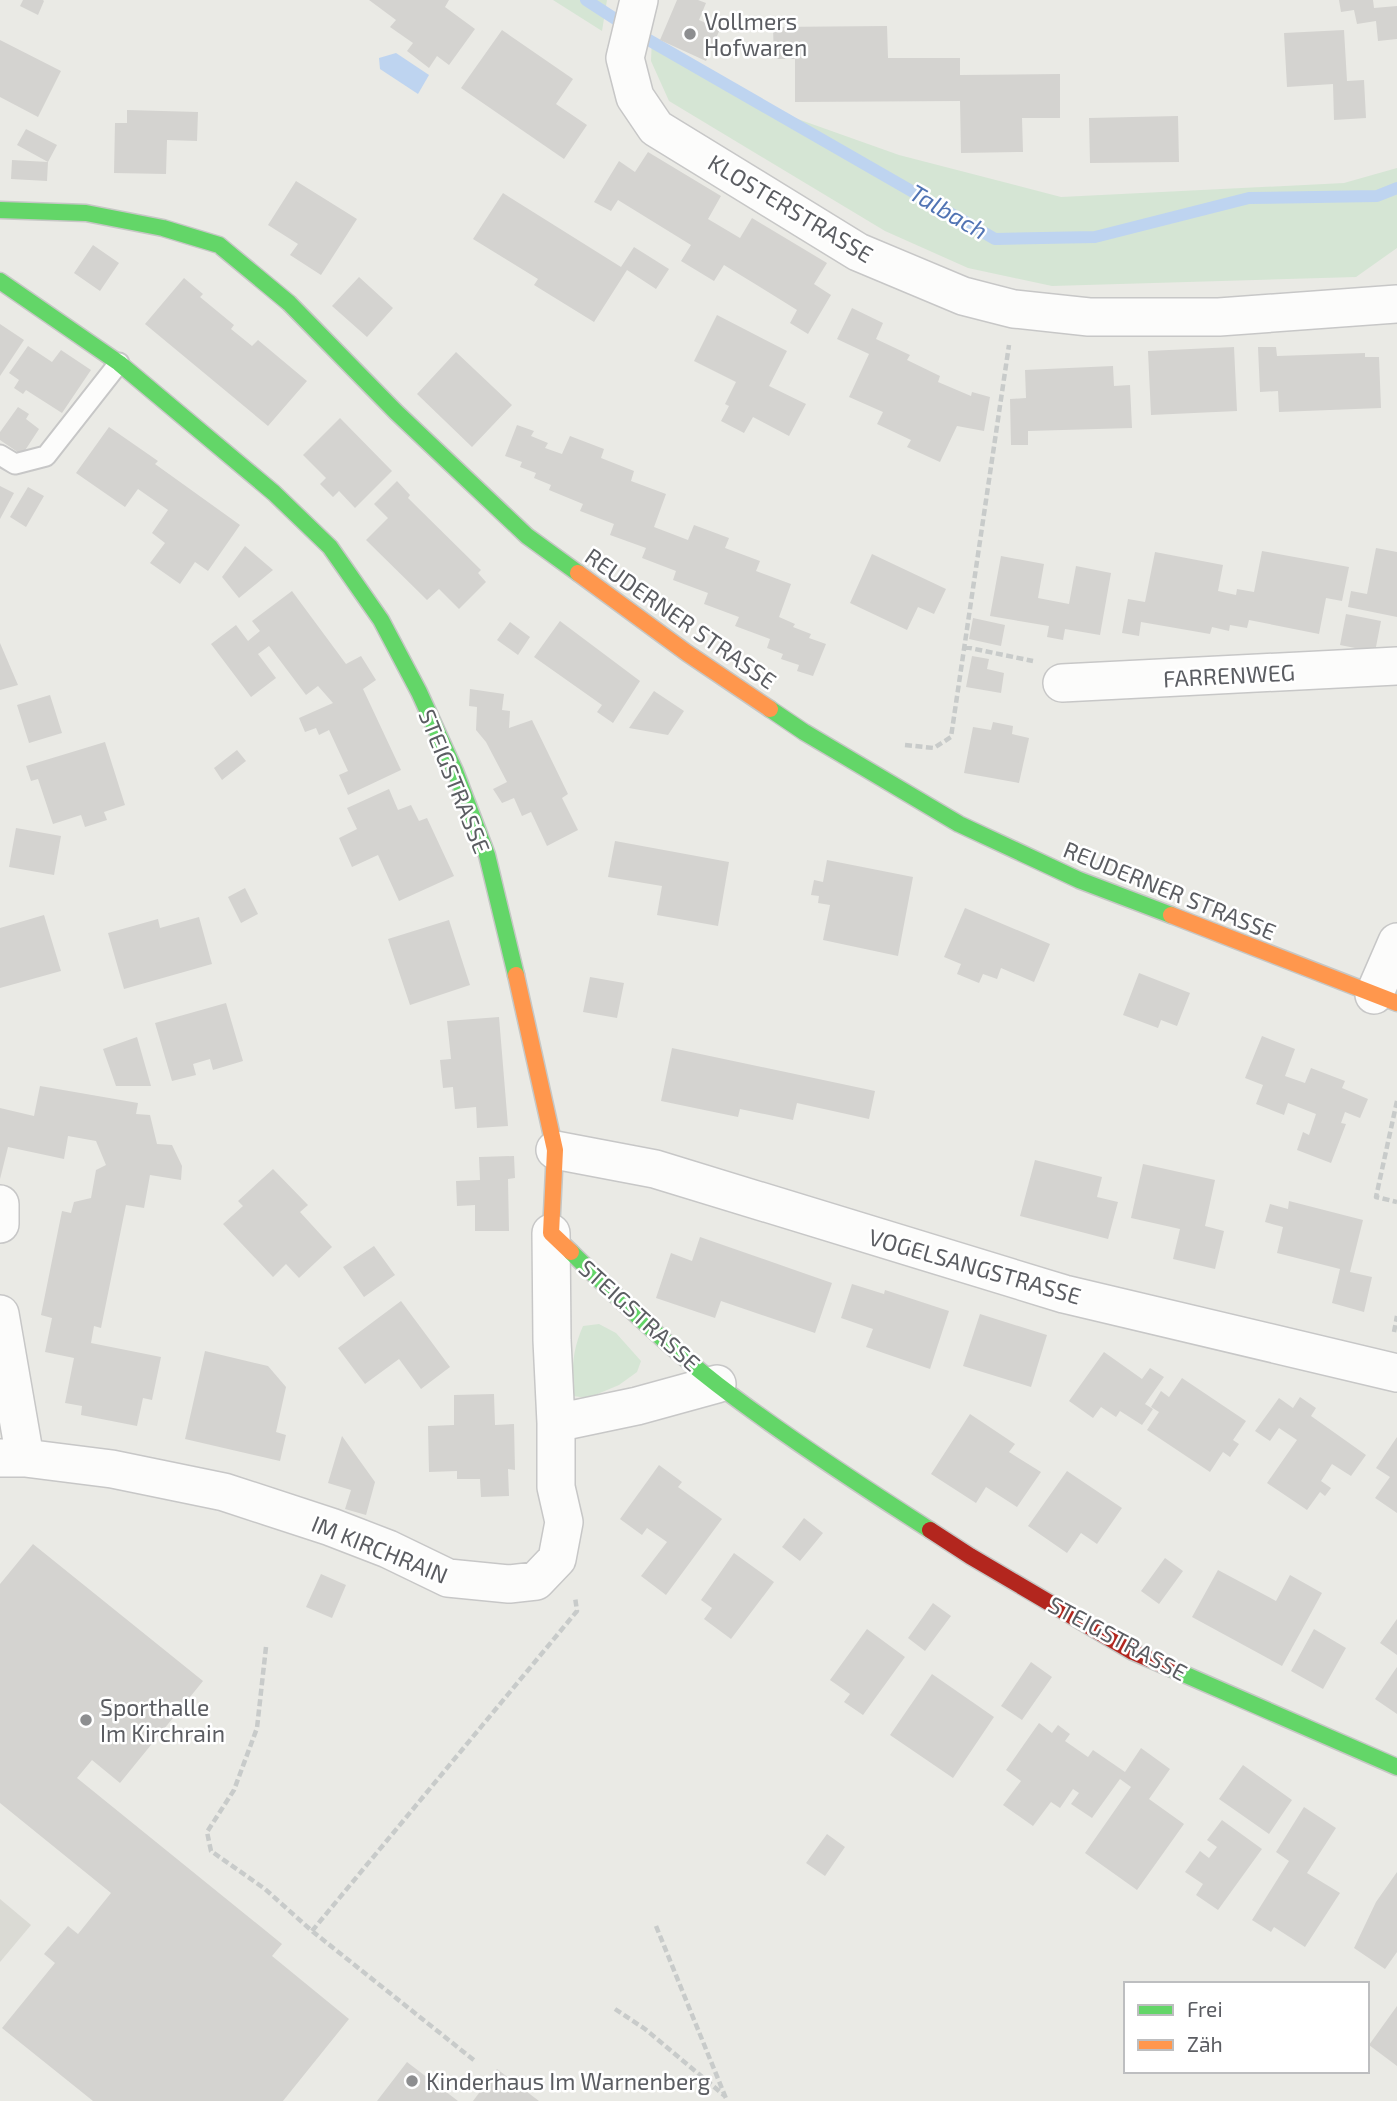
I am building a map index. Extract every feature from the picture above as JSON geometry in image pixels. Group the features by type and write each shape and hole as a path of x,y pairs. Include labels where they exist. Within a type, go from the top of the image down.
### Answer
{"street":[{"name":"KLOSTERSTRASSE","path":"639,0 625,58 635,97 656,128 858,252 963,296 1014,309 1089,317 1219,317 1397,304"},
{"name":"REUDERNER STRASSE","path":"0,210 86,213 163,228 219,245 289,303 396,412 527,536 687,653 804,733 959,824 1079,880 1386,999"},
{"name":"STEIGSTRASSE","path":"0,281 119,363 274,493 330,547 382,620 450,760 487,855 555,1150 551,1233 621,1301 717,1384 826,1463 947,1542 1133,1652 1397,1767"},
{"name":"FARRENWEG","path":"1062,683 1397,666"},
{"path":"1386,999 1397,942"},
{"name":"VOGELSANGSTRASSE","path":"555,1150 655,1169 1064,1294 1397,1373"},
{"path":"0,1204 0,1224"},
{"path":"551,1233 556,1487 564,1522 557,1559"},
{"path":"0,1314 13,1458"},
{"name":"STEIGSTRASSE","path":"556,1423 637,1406 717,1384"},
{"name":"IM KIRCHRAIN","path":"13,1458 112,1469 224,1492 331,1527 388,1549 448,1578 509,1584 536,1581 557,1559"}],"lane":[{"path":"0,455 15,464 46,456 119,363"}],"path":[{"path":"951,737 1014,309"},
{"path":"965,647 1052,664 1062,683"},
{"path":"1397,1101 1376,1197 1397,1202"},
{"path":"312,1931 577,1611 574,1589 557,1559"},
{"path":"266,1647 257,1728 234,1790 206,1832 211,1851 265,1889 312,1931 475,2061"},
{"path":"656,1926 727,2099"},
{"path":"615,2009 645,2029 727,2099"}],"shaded area":[{"path":"0,1899 31,1925 0,1962"}],"green space":[{"path":"553,0 607,0 602,31"},
{"path":"652,37 778,112 899,155 1061,197 1344,183 1397,168 1397,248 1356,277 1052,286 968,268 885,231 669,101 651,61"},
{"path":"599,1324 616,1333 641,1361 637,1372 619,1385 588,1398 573,1396 574,1360 579,1335 583,1326"}],"water":[{"path":"396,53 429,75 418,94 380,69 379,58"}],"building":[{"path":"23,0 44,1 38,15 20,6"},
{"path":"369,0 449,0 445,7 475,29 449,65 437,56 429,68 407,51 413,43 390,27 396,20"},
{"name":"Vollmers Hofwaren","path":"677,0 698,0 706,3 699,20 720,29 706,61 660,40"},
{"path":"1339,0 1373,0 1374,8 1397,6 1397,39 1378,41 1376,21 1357,24 1354,10 1341,12"},
{"path":"887,26 888,58 960,58 960,75 1060,74 1060,118 1022,118 1023,152 961,153 960,101 795,102 795,59 774,59 773,27"},
{"path":"502,30 573,79 556,104 587,125 564,159 461,88"},
{"path":"1344,30 1347,81 1364,80 1366,118 1334,120 1333,84 1287,87 1284,33"},
{"path":"0,40 61,71 38,117 0,97"},
{"path":"127,110 198,112 197,141 167,140 166,174 114,173 115,123 127,123"},
{"path":"1178,116 1179,162 1090,163 1089,118"},
{"path":"26,129 57,145 48,162 17,145"},
{"path":"648,152 721,196 708,219 740,238 752,218 827,263 814,284 831,295 808,334 790,323 797,310 760,287 724,265 714,281 681,261 691,245 618,200 611,211 594,202 619,161 635,172"},
{"path":"12,160 48,162 47,181 11,179"},
{"path":"296,181 357,219 321,275 290,255 298,244 268,225"},
{"path":"503,193 621,267 634,247 669,269 656,289 627,270 594,322 534,285 538,279 473,239"},
{"path":"93,245 119,263 100,291 74,273"},
{"path":"359,277 393,308 367,337 332,306"},
{"path":"184,278 203,294 200,297 234,325 231,329 252,346 258,340 307,381 268,426 145,324"},
{"path":"852,308 883,323 876,339 910,355 907,360 940,376 938,382 971,396 972,392 990,397 984,431 957,426 940,462 907,447 911,440 877,424 883,412 849,397 869,354 837,339"},
{"path":"717,315 787,351 769,386 806,404 789,436 753,417 744,433 721,421 729,406 725,404 736,382 694,361"},
{"path":"0,324 24,340 0,376"},
{"path":"28,346 52,362 61,350 91,370 62,413 26,390 23,394 14,388 19,380 9,373"},
{"path":"1234,347 1237,411 1151,415 1148,351"},
{"path":"1258,347 1276,347 1277,356 1365,353 1365,357 1379,357 1381,408 1279,412 1278,391 1260,392"},
{"path":"456,352 512,405 472,447 417,394"},
{"path":"1113,366 1114,386 1130,385 1132,428 1028,431 1028,445 1011,445 1010,399 1026,398 1025,370"},
{"path":"18,407 29,414 26,419 39,429 22,455 0,440 0,432"},
{"path":"340,418 392,471 355,508 339,491 333,497 320,484 326,478 303,455"},
{"path":"517,425 534,431 531,436 548,443 545,448 562,454 570,436 604,449 601,458 634,471 631,481 666,494 654,527 688,540 694,525 729,538 725,548 760,561 756,571 791,584 779,617 795,624 793,627 811,634 809,638 826,644 813,676 797,671 799,665 781,659 783,654 767,648 770,639 735,626 739,617 704,604 708,593 673,580 676,571 642,558 646,548 610,535 614,524 580,511 583,504 549,490 551,485 534,478 536,473 520,467 522,462 505,456"},
{"path":"109,427 158,461 155,464 240,525 208,571 195,562 180,584 150,563 165,543 152,533 168,510 138,489 125,507 76,473"},
{"path":"397,481 410,495 408,498 481,570 478,573 486,582 459,609 439,589 427,600 366,540 388,518 374,504"},
{"path":"0,486 14,493 0,519"},
{"path":"28,487 44,496 26,527 10,517"},
{"path":"245,546 273,570 239,598 222,577"},
{"path":"1376,548 1397,552 1397,617 1348,607 1351,591 1367,594"},
{"path":"1262,551 1349,567 1342,601 1326,598 1319,634 1249,620 1247,628 1230,625 1229,631 1212,627 1210,634 1141,622 1139,636 1122,633 1128,599 1145,602 1155,552 1223,565 1218,591 1236,595 1237,589 1254,592"},
{"path":"872,554 946,589 934,614 918,607 907,630 850,603"},
{"path":"1001,556 1044,564 1038,598 1069,604 1076,566 1111,573 1100,635 1065,629 1063,640 1047,637 1049,626 990,616"},
{"path":"292,591 346,664 361,656 376,680 363,689 401,770 348,795 339,775 348,771 329,730 319,735 316,728 305,732 299,718 333,703 318,686 306,695 269,646 258,654 276,678 251,697 211,644 236,625 248,641 260,631 252,621"},
{"path":"1346,614 1381,621 1375,652 1340,645"},
{"path":"973,618 1005,625 1001,646 969,639"},
{"path":"560,621 640,681 613,723 597,712 602,705 534,657"},
{"path":"510,622 530,637 518,655 497,640"},
{"path":"0,643 18,685 0,690"},
{"path":"972,656 989,659 987,669 1004,673 1001,693 966,687"},
{"path":"470,689 504,694 502,710 510,711 509,728 532,720 568,794 562,798 578,830 547,846 531,812 522,816 514,798 502,803 493,789 507,782 486,742 476,730 477,707 469,706"},
{"path":"654,691 684,711 668,735 629,728"},
{"path":"50,695 62,733 29,743 17,705"},
{"path":"993,722 1013,726 1012,734 1029,738 1019,783 964,773 973,727 991,730"},
{"path":"105,742 125,805 104,812 107,820 85,827 81,815 53,824 38,779 31,781 26,766"},
{"path":"237,750 246,761 222,780 214,768"},
{"path":"389,789 398,810 411,805 419,821 427,818 454,876 399,901 378,855 352,867 339,838 357,829 347,808"},
{"path":"16,828 61,836 54,875 9,867"},
{"path":"615,841 729,862 718,926 657,915 662,886 608,877"},
{"path":"827,860 913,877 898,956 823,940 830,905 818,903 819,896 811,895 814,880 823,882"},
{"path":"245,888 258,914 241,923 228,897"},
{"path":"965,908 1050,944 1034,982 1001,968 997,979 983,974 979,983 957,974 961,964 944,957"},
{"path":"44,915 61,971 0,988 0,928"},
{"path":"199,917 212,964 124,989 108,933 158,919 160,928"},
{"path":"449,920 470,985 410,1005 388,939"},
{"path":"1139,973 1190,993 1177,1026 1161,1020 1158,1028 1123,1015"},
{"path":"590,977 624,983 617,1018 583,1012"},
{"path":"226,1003 243,1061 213,1070 210,1059 193,1064 196,1075 172,1081 155,1023"},
{"path":"499,1017 508,1126 477,1128 476,1107 455,1109 453,1087 443,1088 440,1060 451,1059 447,1021"},
{"path":"1262,1036 1295,1049 1285,1076 1305,1083 1311,1068 1345,1081 1342,1088 1368,1099 1360,1118 1345,1112 1341,1123 1346,1124 1331,1163 1297,1150 1303,1132 1309,1135 1316,1114 1288,1103 1284,1115 1256,1104 1263,1085 1245,1078"},
{"path":"137,1037 151,1086 116,1086 103,1049"},
{"path":"672,1048 875,1091 869,1119 797,1103 793,1120 740,1109 738,1117 661,1101"},
{"path":"40,1086 138,1103 136,1114 150,1115 157,1144 172,1145 182,1166 181,1180 150,1175 144,1208 126,1205 101,1328 94,1326 91,1343 161,1357 152,1400 143,1398 137,1426 81,1415 82,1406 65,1403 74,1358 45,1352 52,1318 41,1315 62,1211 71,1213 74,1202 91,1198 96,1170 106,1165 96,1141 68,1136 64,1159 8,1147 0,1179 0,1108 34,1116"},
{"path":"514,1156 515,1178 508,1179 509,1231 475,1231 475,1205 457,1206 456,1181 480,1180 479,1157"},
{"path":"1035,1160 1102,1177 1097,1197 1118,1202 1108,1239 1020,1216"},
{"path":"1143,1164 1215,1180 1205,1226 1224,1231 1215,1269 1173,1259 1180,1229 1131,1218"},
{"path":"273,1169 308,1205 300,1212 332,1247 299,1278 286,1264 273,1277 223,1224 243,1206 238,1201"},
{"path":"1289,1201 1363,1220 1350,1272 1372,1277 1364,1312 1332,1303 1340,1269 1277,1253 1283,1227 1265,1222 1270,1204 1288,1209"},
{"path":"700,1237 832,1283 815,1333 721,1301 715,1318 656,1298 671,1253 692,1261"},
{"path":"374,1246 395,1275 364,1297 343,1267"},
{"path":"852,1284 884,1294 885,1290 949,1311 930,1369 866,1347 873,1329 841,1318"},
{"path":"401,1301 450,1367 421,1389 399,1359 365,1384 338,1348"},
{"path":"980,1314 1047,1335 1031,1387 963,1366"},
{"path":"205,1351 268,1366 286,1387 276,1432 286,1435 280,1461 185,1439"},
{"path":"1104,1352 1142,1379 1150,1368 1164,1377 1145,1404 1153,1409 1142,1425 1120,1411 1116,1417 1101,1407 1093,1418 1069,1401"},
{"path":"1182,1378 1246,1421 1233,1440 1239,1444 1230,1457 1223,1452 1210,1472 1147,1430 1159,1412 1151,1407 1161,1391 1169,1397"},
{"path":"494,1394 495,1425 514,1424 515,1470 508,1469 509,1496 481,1497 480,1479 457,1479 457,1471 429,1472 428,1426 454,1425 454,1395"},
{"path":"1300,1397 1316,1408 1311,1416 1366,1455 1351,1476 1332,1464 1321,1481 1331,1488 1325,1496 1320,1492 1307,1510 1267,1483 1297,1440 1279,1428 1270,1441 1255,1431 1279,1398 1293,1408"},
{"path":"970,1414 1015,1444 1009,1452 1041,1472 1017,1507 986,1487 976,1503 931,1474"},
{"path":"342,1436 375,1482 366,1515 345,1509 351,1490 328,1483"},
{"path":"1397,1437 1397,1513 1375,1498 1390,1477 1376,1468"},
{"path":"659,1465 682,1482 678,1487 722,1519 666,1595 641,1576 667,1542 647,1528 642,1535 620,1519"},
{"path":"1067,1471 1122,1508 1097,1544 1081,1533 1067,1553 1028,1526"},
{"path":"804,1518 823,1533 800,1561 782,1547"},
{"path":"33,1544 203,1681 120,1783 92,1760 77,1778 282,1944 272,1956 349,2019 283,2101 93,2101 2,2028 55,1963 44,1954 68,1926 78,1934 111,1893 0,1803 0,1584"},
{"path":"734,1553 774,1582 731,1639 704,1619 712,1608 701,1600"},
{"path":"1165,1558 1183,1571 1159,1604 1141,1591"},
{"path":"1218,1570 1276,1601 1290,1575 1322,1593 1282,1666 1192,1617"},
{"path":"321,1574 346,1585 332,1618 306,1607"},
{"path":"933,1603 951,1616 925,1651 908,1638"},
{"path":"1397,1619 1397,1655 1380,1643"},
{"path":"867,1629 905,1657 863,1715 844,1702 850,1694 830,1680"},
{"path":"1314,1629 1346,1648 1323,1689 1291,1671"},
{"path":"1031,1662 1052,1677 1022,1720 1001,1706"},
{"path":"1397,1667 1397,1714 1375,1699"},
{"path":"932,1674 994,1717 953,1778 890,1735"},
{"path":"1039,1723 1052,1733 1058,1725 1070,1734 1065,1741 1088,1757 1093,1750 1125,1772 1141,1748 1170,1769 1149,1799 1184,1824 1137,1890 1085,1853 1131,1787 1120,1779 1092,1818 1071,1804 1079,1793 1073,1789 1060,1808 1051,1802 1033,1826 1003,1805 1021,1781 1006,1770"},
{"path":"1243,1765 1292,1800 1269,1834 1219,1799"},
{"path":"1304,1807 1336,1828 1307,1873 1340,1893 1305,1947 1274,1927 1271,1932 1252,1920 1289,1861 1276,1852"},
{"path":"1222,1820 1262,1849 1218,1910 1196,1895 1203,1884 1185,1872 1200,1851 1209,1858 1217,1847 1207,1840"},
{"path":"827,1834 845,1847 825,1876 806,1863"},
{"path":"1397,1872 1397,1952 1385,1969 1354,1948 1376,1902"},
{"path":"1397,2006 1397,2066 1369,2045"},
{"name":"Kinderhaus Im Warnenberg","path":"407,2062 458,2101 377,2101"},
{"name":"Kinderhaus Im Warnenberg","path":"497,2069 539,2101 473,2101"}],"waterway":[{"name":"Talbach","path":"586,0 640,35 995,239 1095,237 1249,198 1377,196 1397,188"}],"traffic: fast":[{"path":"0,210 86,213 163,228 219,245 289,303 396,412 527,536 578,573"},
{"path":"0,281 119,363 274,493 330,547 381,620 419,692 455,771 487,855 516,975"},
{"path":"770,709 959,824 1079,880 1171,915"},
{"path":"571,1252 624,1304 718,1385 822,1460 930,1530"},
{"path":"1170,1668 1397,1767"}],"traffic: slow":[{"path":"578,573 687,653 770,709"},
{"path":"1171,915 1397,1003"},
{"path":"516,975 555,1150 551,1233 571,1252"}],"traffic: jam":[{"path":"930,1530 1133,1652 1170,1668"}],"place":[{"name":"Vollmers Hofwaren","path":"690,34"},
{"name":"Sporthalle Im Kirchrain","path":"86,1720"},
{"name":"Kinderhaus Im Warnenberg","path":"412,2081"}]}
